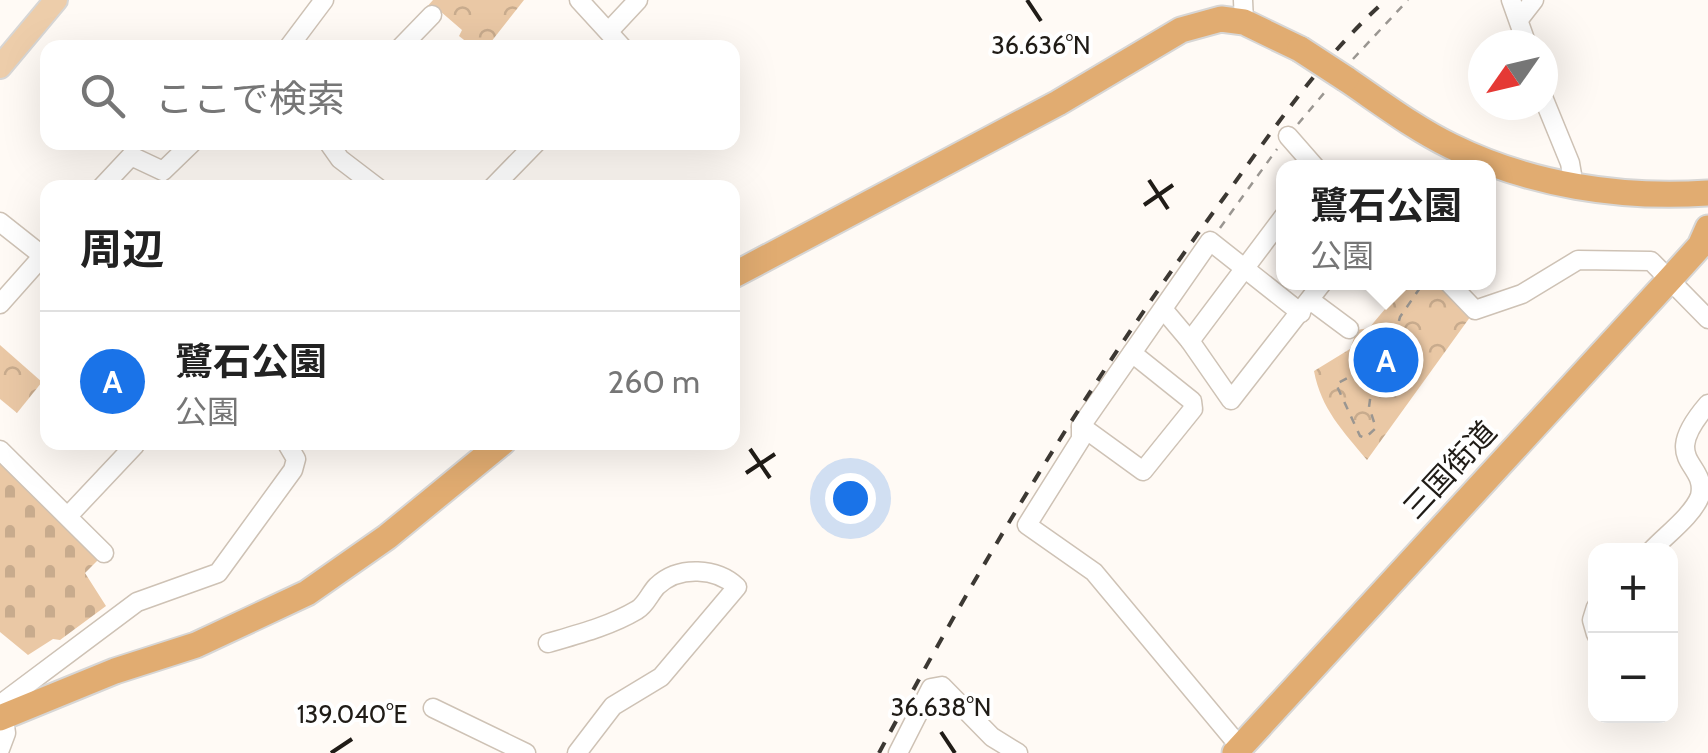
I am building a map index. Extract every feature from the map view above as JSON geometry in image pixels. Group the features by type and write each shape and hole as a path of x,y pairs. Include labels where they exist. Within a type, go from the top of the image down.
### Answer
{"highway":[{"path":"740,272 1058,102 1180,30 1244,11 1450,146 1493,160"},
{"path":"1496,161 1574,186 1665,196 1708,193 1708,206"},
{"name":"三国街道","path":"1238,750 1700,246 1708,228"},
{"path":"2,717 114,671 196,645 307,594 387,537 492,450"}],"main road":[{"path":"0,67 56,0"}],"street":[{"path":"294,40 324,0"},
{"path":"578,0 617,40"},
{"path":"610,30 638,0"},
{"path":"1510,0 1523,30"},
{"path":"1520,18 1534,0"},
{"path":"408,40 432,14"},
{"path":"1552,120 1570,163 1574,186"},
{"path":"1288,136 1309,160"},
{"path":"108,180 131,156 162,171 184,150"},
{"path":"334,150 368,180"},
{"path":"500,180 528,150"},
{"path":"0,222 40,251"},
{"path":"1190,340 1276,227"},
{"path":"1238,750 1094,572 1027,525 1081,438 1081,426 1210,241 1276,288"},
{"path":"1456,290 1475,310 1522,294 1578,260 1650,261 1671,278 1708,320"},
{"path":"0,304 40,261"},
{"path":"1279,290 1349,330"},
{"path":"1163,309 1232,400 1317,290"},
{"path":"1081,426 1143,471 1193,409 1192,401 1132,354"},
{"path":"1658,543 1700,498 1701,482 1685,453 1684,440 1708,404"},
{"path":"0,450 104,553"},
{"path":"69,515 130,450"},
{"path":"0,748 6,734 2,717 6,700 137,602 218,573 288,482 296,459 291,450"},
{"path":"548,643 611,625 640,610 660,583 700,570 725,575 737,587 661,677 613,706 577,753"},
{"path":"898,753 931,688 942,686 992,738 1018,753"},
{"path":"433,708 526,753"}],"path":[{"path":"1210,241 1288,136 1408,0"},
{"path":"1391,352 1400,317 1419,290"},
{"path":"1361,371 1336,384 1360,436 1365,438 1376,428 1368,406 1372,385"}],"green space":[{"path":"433,0 524,0 493,40 464,40 459,36 462,30 440,11 434,16 425,9"},
{"path":"1401,290 1452,290 1473,313 1367,460 1328,408 1314,371 1350,349 1357,330 1369,328"},
{"path":"0,345 40,380 40,384 17,413 0,399"},
{"path":"0,454 102,556 85,573 106,606 60,640 53,639 28,655 0,632"}],"railway":[{"path":"879,753 999,540 1129,333 1299,95 1386,0"}],"place":[{"name":"鷺石公園","path":"1386,360"}]}
